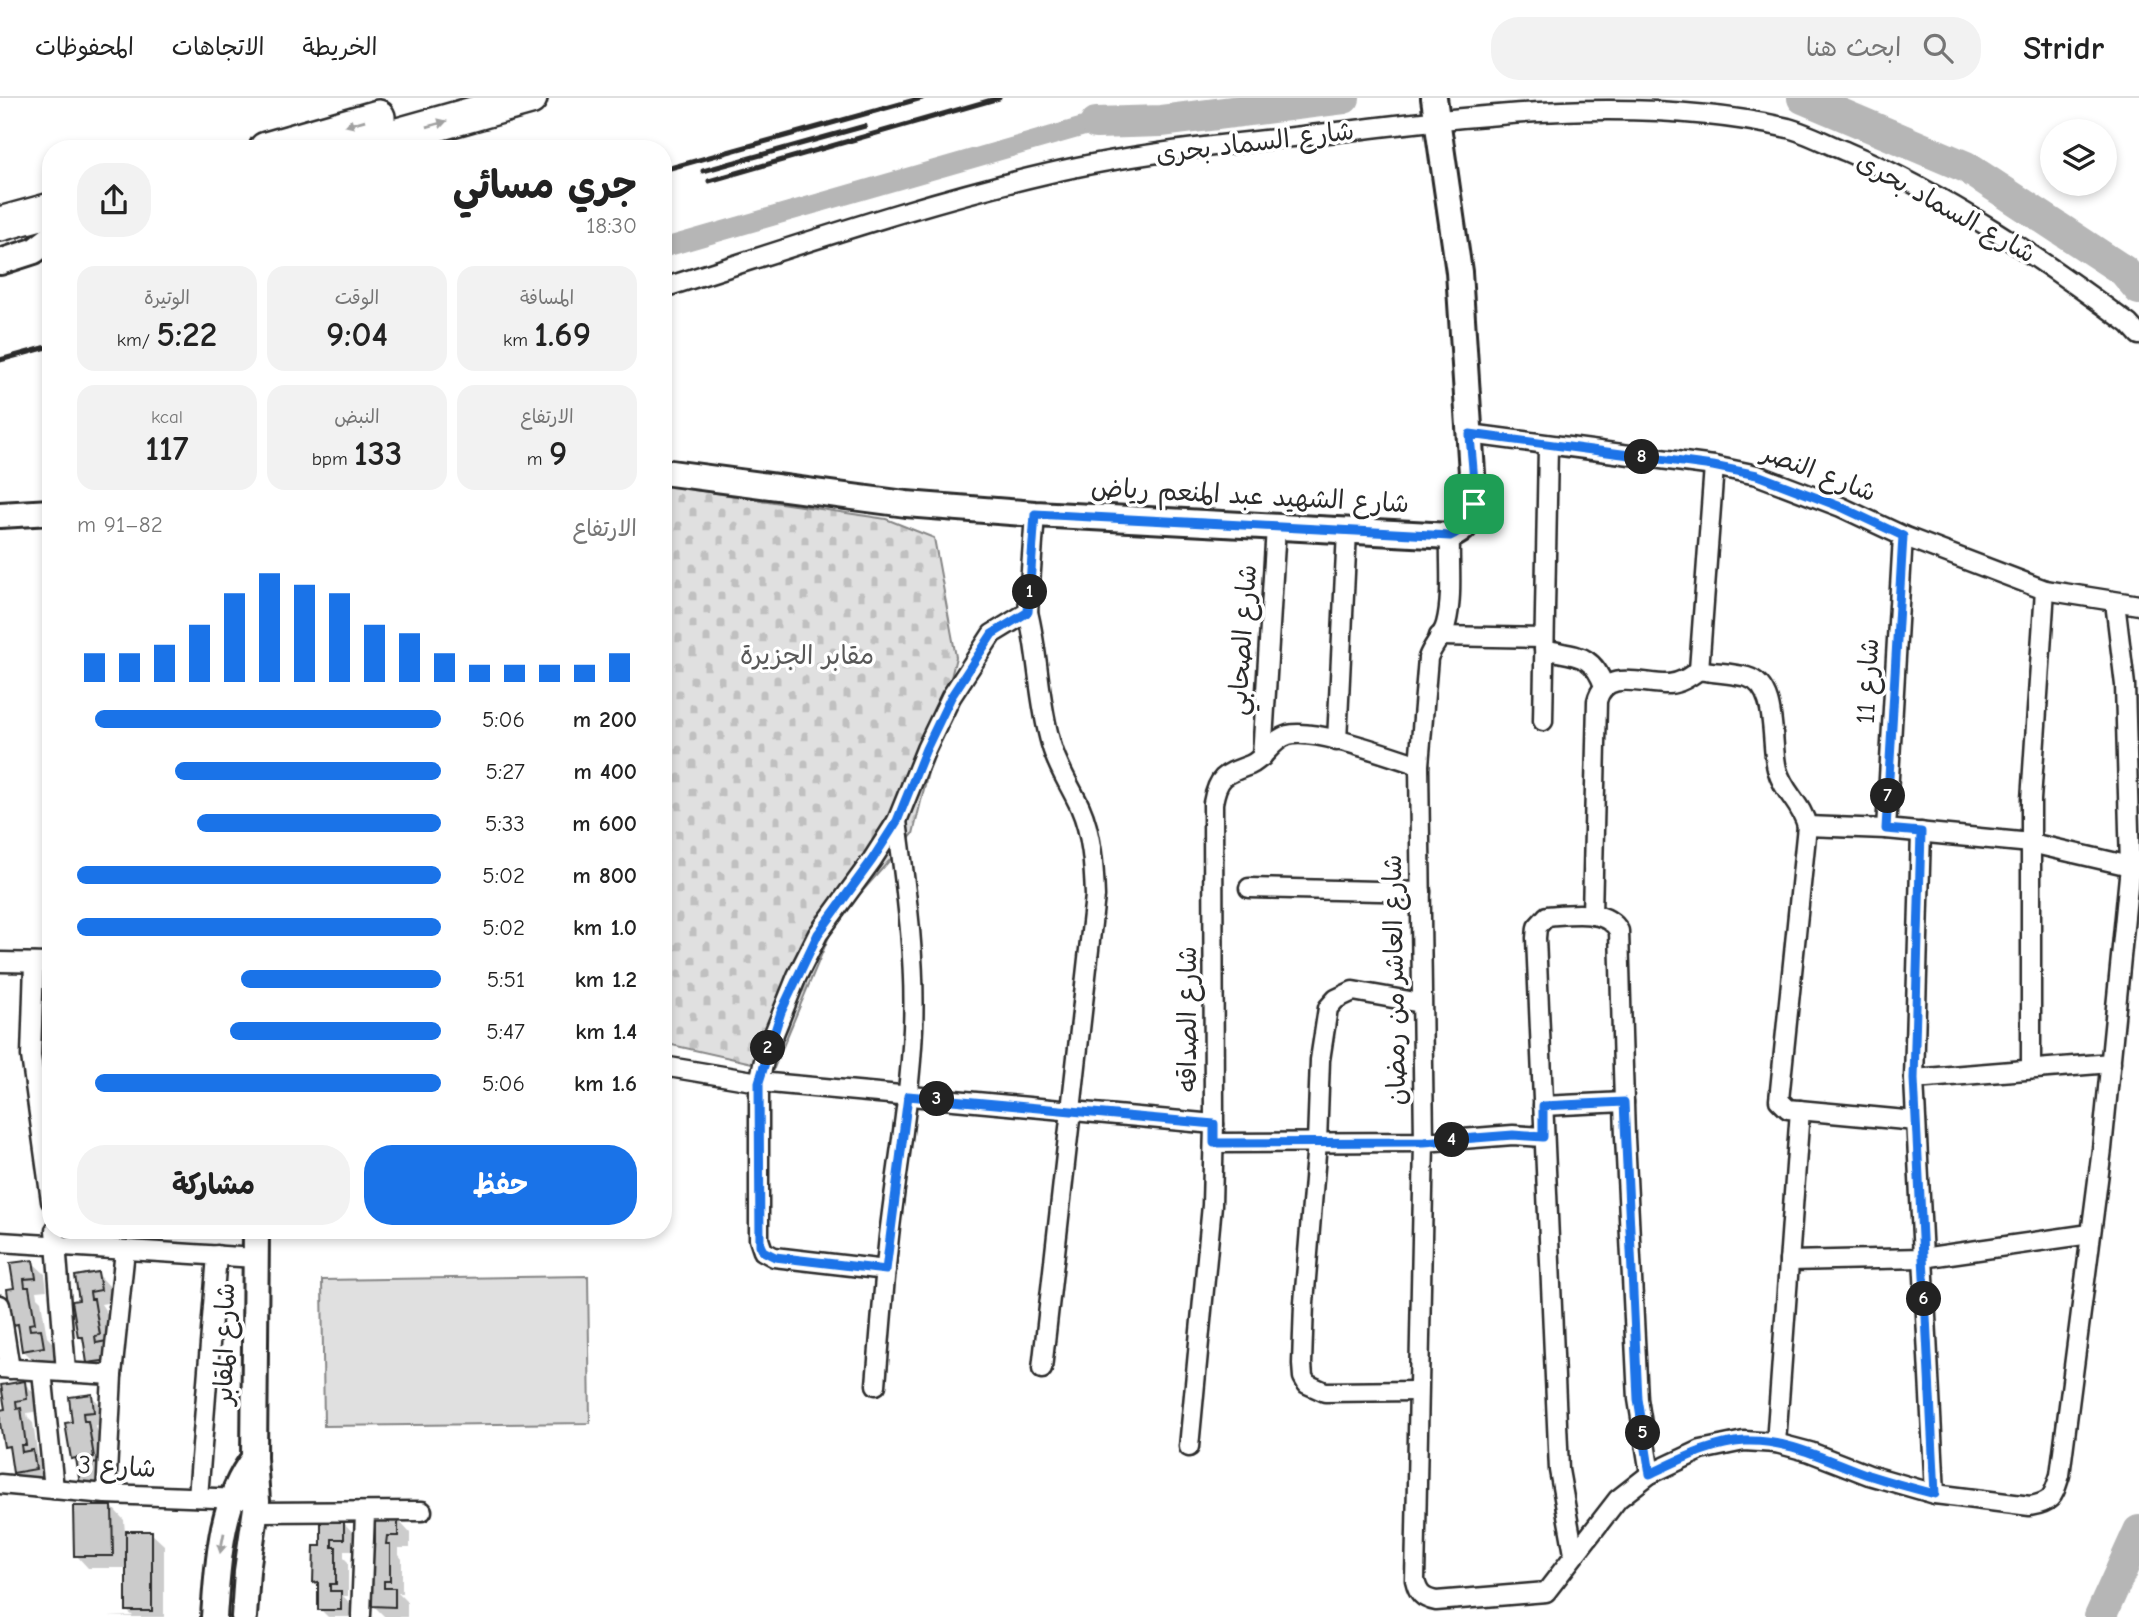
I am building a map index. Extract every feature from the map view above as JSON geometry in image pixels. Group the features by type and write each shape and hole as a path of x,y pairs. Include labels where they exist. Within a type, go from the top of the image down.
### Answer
{"highway":[{"path":"297,140 444,98"},
{"path":"380,140 530,98"},
{"path":"0,224 42,212"},
{"path":"0,244 42,233"}],"street":[{"name":"شارع السماد بحرى","path":"672,285 929,205 1049,173 1119,159 1436,109 1592,109 1708,113 1792,129 1893,172 1980,222 2057,271 2129,324 2139,335"},
{"path":"1436,109 1459,272 1474,504 1472,516 1463,529 1450,536"},
{"path":"0,262 34,251 42,245"},
{"name":"شارع النصر","path":"1470,434 1713,466 1757,475 1841,507 1903,536 2045,590 2139,604"},
{"path":"1543,721 1548,446"},
{"path":"1699,670 1713,466"},
{"name":"شارع الشهيد عبد المنعم رياض","path":"672,473 906,504 1035,514 1450,536"},
{"path":"0,515 42,513"},
{"path":"1035,514 1028,612 1035,641 1040,697 1050,743 1060,772 1082,814 1092,855 1094,878 1094,917 1042,1369"},
{"name":"شارع الصحابي","path":"1262,757 1276,527"},
{"path":"1337,741 1347,531"},
{"name":"شارع العاشر من رمضان","path":"1450,536 1446,626 1427,658 1419,765 1424,1142 1415,1580 1417,1591 1425,1599 1436,1601 1546,1592 1574,1554"},
{"name":"شارع 11","path":"1886,829 1903,536"},
{"path":"2031,1068 2031,843 2045,590"},
{"path":"1574,1554 1618,1499 1650,1474 1701,1450 1744,1441 1776,1443 1810,1452 1868,1475 1935,1494 2031,1506 2051,1499 2060,1475 2111,1063 2130,866 2125,685 2115,602"},
{"path":"886,1270 775,1257 763,1251 759,1239 759,1082 781,1012 818,934 897,821 926,749 951,697 992,634 1028,612"},
{"path":"1439,636 1544,644 1591,662 1598,671 1604,685 1597,701 1592,915"},
{"path":"1604,685 1616,681 1671,684 1682,681 1699,670 1749,678 1764,688 1770,706 1777,771 1785,789 1804,813 1807,826 1779,1095 1783,1107 1916,1122"},
{"path":"1262,757 1275,741 1288,735 1302,735 1337,741 1419,765"},
{"name":"شارع الصداقه","path":"1189,1447 1212,1205 1213,803 1215,788 1224,775 1262,757"},
{"path":"876,1385 913,1028 913,975 908,904 897,821"},
{"path":"1807,826 1886,829 2031,843 2130,866"},
{"path":"1921,832 1914,1079 1935,1494"},
{"path":"1249,888 1421,892"},
{"path":"1574,1554 1559,1470 1543,1137 1536,927 1547,916 1592,915 1608,919 1619,931 1638,1399 1650,1474"},
{"path":"0,962 42,963"},
{"path":"42,971 31,1056 42,1136"},
{"path":"1418,1391 1325,1392 1307,1384 1303,1377 1304,1303 1317,1142 1320,1060 1328,1007 1336,999 1353,991 1421,1003"},
{"path":"1914,1079 2111,1063"},
{"path":"672,1068 759,1082 1214,1124"},
{"path":"1543,1106 1624,1102"},
{"path":"1776,1443 1800,1110"},
{"path":"1214,1143 1424,1142 1513,1135 1543,1137"},
{"path":"1789,1261 1922,1258 2090,1234"},
{"path":"0,1242 42,1239"},
{"path":"56,1239 66,1373"},
{"path":"62,1239 125,1250 256,1258"},
{"name":"شارع المقابر","path":"244,1617 256,1506 256,1239"},
{"path":"106,1494 112,1375 125,1250"},
{"path":"198,1497 217,1255"},
{"path":"0,1305 5,1369 112,1375"},
{"path":"42,1371 54,1489"},
{"path":"214,1617 218,1564 231,1499 244,1470 254,1458"},
{"name":"شارع 3","path":"0,1484 106,1494 231,1499 256,1506 365,1513 422,1511"},
{"path":"361,1615 365,1513"}],"green space":[{"name":"مقابر الجزيرة","path":"672,486 886,519 934,538 956,657 913,834 835,922 774,1068 672,1045"},
{"path":"588,1276 590,1423 324,1426 322,1280"}],"building":[{"path":"33,1260 36,1278 24,1279 25,1287 29,1287 35,1323 29,1324 30,1330 41,1329 44,1347 22,1351 18,1324 12,1325 7,1289 14,1288 10,1263"},
{"path":"98,1272 101,1290 90,1292 91,1299 94,1299 100,1335 95,1336 96,1343 107,1341 110,1360 87,1363 83,1337 78,1337 72,1301 79,1300 75,1276"},
{"path":"25,1381 27,1399 16,1401 17,1409 21,1408 26,1445 21,1445 22,1452 33,1450 36,1469 13,1473 9,1446 4,1447 0,1423 0,1410 5,1409 1,1385"},
{"path":"92,1394 94,1412 83,1413 84,1421 88,1421 94,1457 88,1458 89,1464 100,1463 103,1482 80,1485 76,1458 71,1459 65,1423 72,1422 69,1397"},
{"path":"73,1506 112,1506 113,1556 74,1556"},
{"path":"375,1518 398,1518 398,1536 387,1536 386,1544 390,1544 390,1581 384,1581 384,1588 395,1588 395,1607 372,1606 372,1579 367,1579 368,1542 375,1542"},
{"path":"321,1521 344,1521 344,1539 332,1539 332,1547 336,1547 336,1584 330,1584 330,1591 341,1591 341,1610 318,1610 318,1582 313,1583 314,1546 321,1546"},
{"path":"126,1531 152,1531 152,1611 126,1611"}],"waterway":[{"path":"1096,123 1161,121 1344,98"},
{"path":"1803,98 1966,167 2124,271 2139,289"},
{"path":"672,245 1096,123"},
{"path":"2100,1617 2139,1531"}],"railway":[{"path":"672,167 922,98"},
{"path":"709,181 999,98"},
{"path":"703,171 865,126"},
{"path":"0,360 42,348"}],"route":[{"path":"1470,434 1713,466 1757,475 1841,507 1903,536 1886,829 1921,832 1914,1079 1935,1494 1868,1475 1810,1452 1776,1443 1744,1441 1701,1450 1650,1474 1638,1399 1624,1102 1543,1106 1543,1137 1513,1135 1424,1142 1214,1143 1214,1124 908,1096 886,1270 775,1257 763,1251 760,1245 759,1082 781,1012 818,934 897,821 926,749 951,697 992,634 1028,612 1035,514 1450,536 1467,524 1474,504 1470,434"}]}
